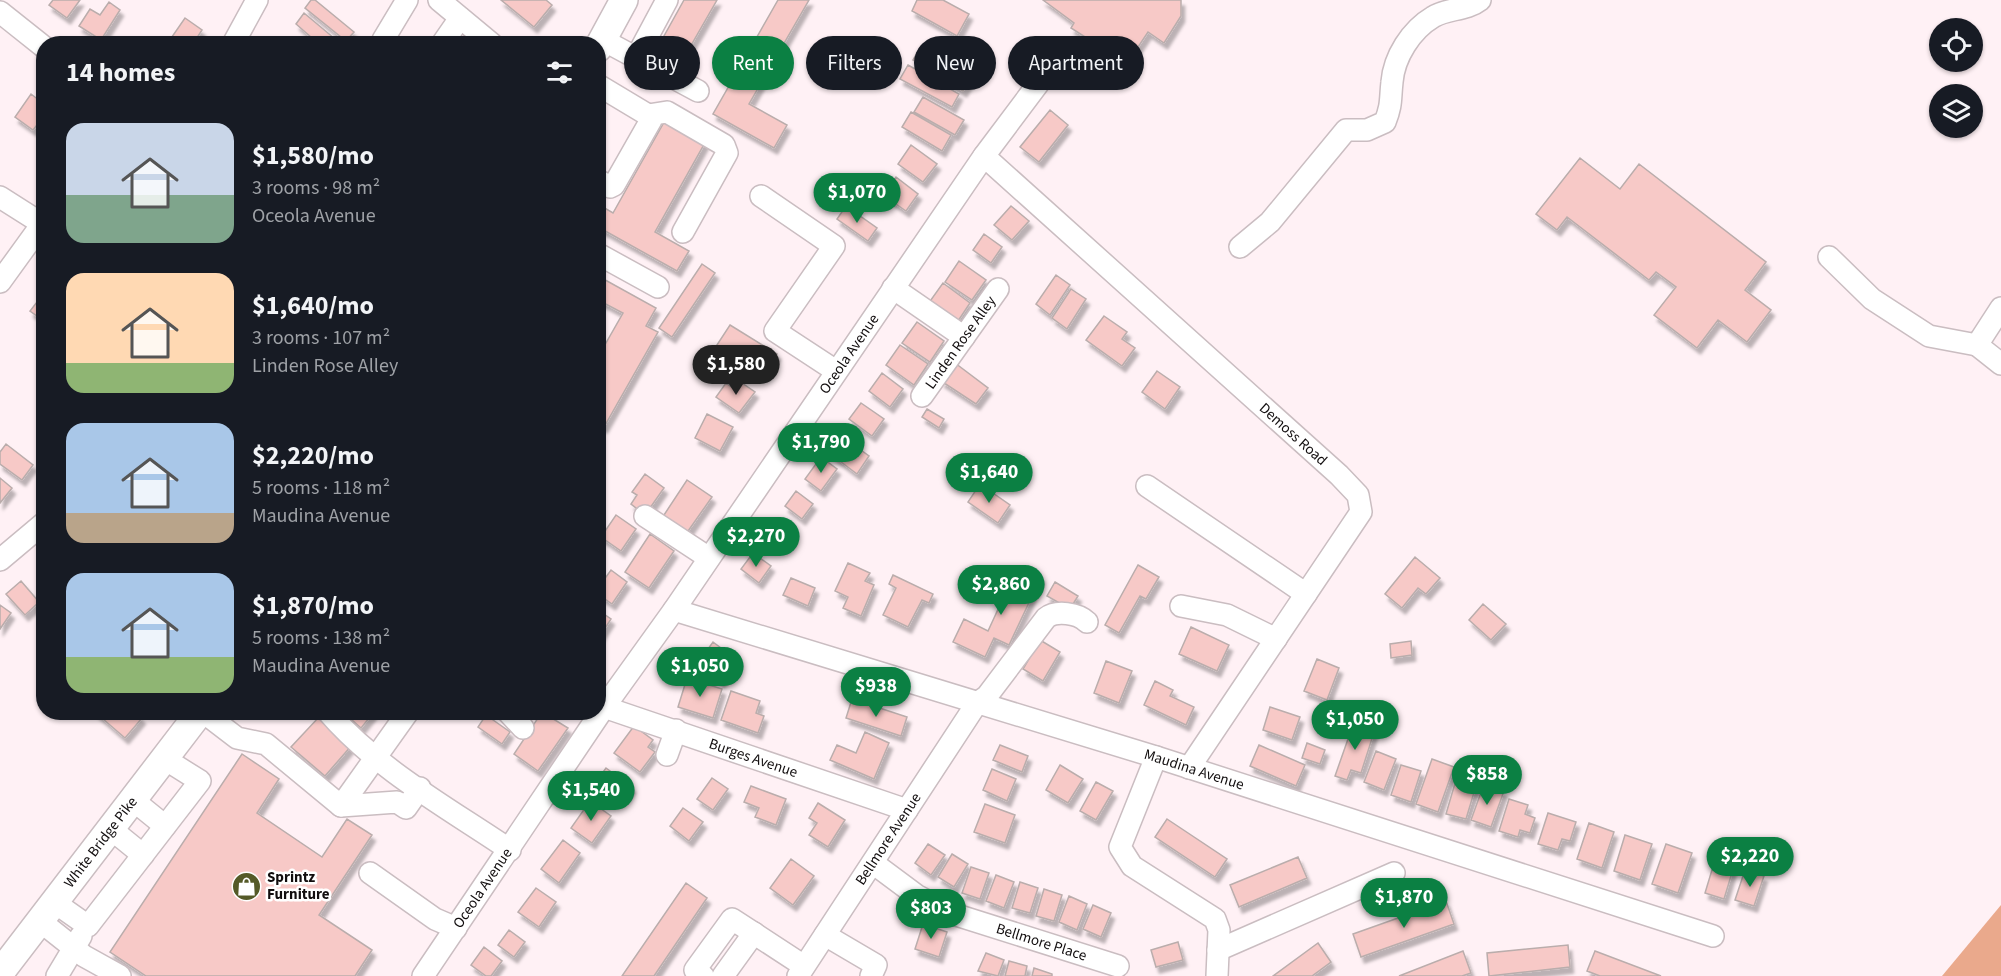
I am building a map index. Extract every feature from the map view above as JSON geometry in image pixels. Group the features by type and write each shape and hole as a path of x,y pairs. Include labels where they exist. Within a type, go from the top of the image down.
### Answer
{"main road":[{"path":"605,36 624,0"},
{"name":"White Bridge Pike","path":"0,972 165,759 192,720"}],"street":[{"path":"237,36 257,0"},
{"path":"386,36 399,9 407,0"},
{"path":"439,0 482,36"},
{"path":"648,36 667,0"},
{"path":"1240,247 1270,222 1346,130 1367,130 1385,122 1392,105 1392,81 1401,50 1418,29 1434,16 1473,5 1480,0"},
{"path":"0,12 36,41"},
{"path":"448,36 460,18"},
{"path":"606,46 624,53"},
{"path":"606,90 648,115 668,112 719,141 726,148 727,153 683,232"},
{"name":"Oceola Avenue","path":"606,700 674,610 984,156 1034,90"},
{"path":"606,185 610,187 614,185 649,126 648,115"},
{"name":"Demoss Road","path":"984,156 1330,467 1358,495 1361,512 1189,768"},
{"path":"761,196 834,246 775,331 836,371"},
{"path":"0,198 36,220"},
{"path":"0,282 36,228"},
{"path":"1829,257 1872,299 1929,336 1977,345 2001,364"},
{"path":"606,258 658,287"},
{"path":"893,288 964,338"},
{"name":"Linden Rose Alley","path":"922,396 998,289"},
{"path":"1977,345 2001,308"},
{"path":"1147,486 1306,594"},
{"path":"645,516 709,558"},
{"path":"0,560 36,530"},
{"path":"1181,606 1227,615 1276,639"},
{"name":"Maudina Avenue","path":"674,610 1156,757 1713,936"},
{"name":"Bellmore Avenue","path":"801,971 977,703 987,696 1016,655 1051,614 1081,616 1087,621"},
{"name":"Burges Avenue","path":"606,706 907,810"},
{"path":"206,720 237,738 266,744 341,806 397,802 406,808 420,788"},
{"path":"335,720 345,732 376,758 510,850"},
{"path":"341,806 402,720"},
{"path":"516,720 523,728"},
{"name":"Oceola Avenue","path":"423,976 510,850 592,720"},
{"path":"667,755 676,730"},
{"path":"1156,757 1120,847 1132,866 1215,919 1219,930 1217,976"},
{"path":"57,976 88,926 200,781 165,759"},
{"path":"133,800 165,826"},
{"path":"111,829 143,855"},
{"name":"Bellmore Place","path":"873,863 916,895 950,913 1118,966"},
{"path":"370,873 435,919 456,928"},
{"path":"1218,950 1394,873"},
{"path":"47,912 88,926"},
{"path":"47,912 73,947 120,976"},
{"path":"703,976 695,970 732,919 754,933 801,971"},
{"path":"723,976 754,933"},
{"path":"825,935 876,965 871,976"}],"shaded area":[{"path":"2001,905 2001,976 1942,976"}],"building":[{"path":"53,0 80,0 67,18 49,5"},
{"path":"311,0 315,0 354,32 350,36 340,36 305,8"},
{"path":"501,0 546,0 552,5 534,27"},
{"path":"684,0 717,0 696,36 664,36"},
{"path":"778,0 809,0 788,36 757,36"},
{"path":"917,0 943,0 969,14 957,36 912,11"},
{"path":"1043,0 1181,0 1181,16 1164,43 1148,32 1144,38 1144,36 1084,36 1071,28 1074,23"},
{"path":"109,2 120,10 104,36 95,36 79,26 90,9 100,15"},
{"path":"304,13 331,36 310,36 296,24"},
{"path":"185,18 202,30 198,36 173,36"},
{"path":"908,65 914,68 914,87 902,80"},
{"path":"727,90 757,90 749,104 787,125 774,148 713,114"},
{"path":"920,90 952,90 959,94 952,107"},
{"path":"31,94 36,98 36,126 33,130 15,117"},
{"path":"923,97 964,120 955,135 914,112"},
{"path":"1050,110 1068,125 1039,162 1020,147"},
{"path":"911,112 951,135 942,151 902,127"},
{"path":"667,117 707,139 655,232 689,251 677,271 606,231 606,209 613,213"},
{"path":"911,145 937,164 923,182 898,164"},
{"path":"1580,158 1620,189 1639,164 1766,262 1745,290 1771,310 1747,342 1718,320 1697,348 1654,315 1676,287 1656,272 1649,280 1567,217 1557,230 1536,214"},
{"path":"896,177 918,194 906,211 883,195"},
{"path":"846,206 877,228 868,241 837,219"},
{"path":"1011,206 1029,221 1012,240 994,225"},
{"path":"984,234 1002,247 991,263 973,250"},
{"path":"959,261 986,280 972,300 945,282"},
{"path":"702,264 715,273 672,337 659,328"},
{"path":"1056,275 1070,285 1050,315 1036,304"},
{"path":"606,280 656,308 646,326 658,332 606,423 606,343 623,313 606,304"},
{"path":"943,283 970,303 956,324 928,304"},
{"path":"1071,289 1086,299 1067,329 1052,318"},
{"path":"36,303 36,315 30,311"},
{"path":"1104,316 1127,332 1122,339 1135,348 1122,366 1086,340"},
{"path":"917,322 944,341 930,362 902,343"},
{"path":"730,325 777,354 765,373 737,356 732,363 713,351"},
{"path":"900,345 928,364 914,385 886,365"},
{"path":"955,363 988,388 976,404 941,381"},
{"path":"1157,371 1180,387 1165,409 1142,392"},
{"path":"882,373 903,389 890,407 869,391"},
{"path":"739,381 755,392 739,413 716,397 726,383 734,389"},
{"path":"861,403 884,419 872,436 849,419"},
{"path":"927,409 944,419 939,428 922,417"},
{"path":"707,414 733,427 720,451 695,438"},
{"path":"840,435 869,456 857,474 828,452"},
{"path":"6,444 33,465 22,480 0,464 0,452"},
{"path":"821,457 837,469 821,491 805,479"},
{"path":"645,474 664,488 645,515 631,504 637,495 632,492"},
{"path":"0,478 12,488 0,503"},
{"path":"687,480 712,497 686,534 662,518"},
{"path":"980,484 1010,505 998,523 968,502"},
{"path":"796,491 813,504 802,519 785,506"},
{"path":"616,515 636,529 621,551 606,540 606,530"},
{"path":"650,534 674,551 649,588 625,572"},
{"path":"753,553 771,566 759,583 741,569"},
{"path":"1415,557 1440,578 1426,594 1418,588 1402,608 1385,594"},
{"path":"848,563 870,573 865,581 874,585 861,616 843,608 848,597 835,591"},
{"path":"1138,565 1159,577 1146,599 1140,596 1119,633 1105,625"},
{"path":"1018,566 1041,577 1009,645 994,638 985,657 953,642 964,619 988,631"},
{"path":"611,570 627,582 612,604 606,600 606,577"},
{"path":"893,575 933,594 929,603 922,600 908,627 883,615 896,588 889,584"},
{"path":"791,578 815,588 808,606 783,595"},
{"path":"21,581 36,598 36,605 25,615 6,594"},
{"path":"1055,582 1078,596 1070,609 1047,596"},
{"path":"1483,604 1506,624 1491,640 1469,620"},
{"path":"0,605 11,613 0,629"},
{"path":"606,616 611,619 606,627"},
{"path":"1191,627 1229,645 1217,671 1179,654"},
{"path":"1040,640 1060,652 1043,681 1023,669"},
{"path":"1411,641 1412,655 1391,658 1390,644"},
{"path":"713,642 737,660 721,682 697,664"},
{"path":"1317,659 1339,668 1327,700 1304,691"},
{"path":"1106,661 1132,671 1119,703 1094,693"},
{"path":"687,678 722,689 713,718 678,707"},
{"path":"1155,681 1173,690 1170,696 1194,707 1186,725 1144,705"},
{"path":"731,691 760,701 756,713 764,716 758,733 721,720"},
{"path":"852,699 907,717 901,736 846,718"},
{"path":"1270,707 1300,717 1292,740 1263,730"},
{"path":"104,720 140,720 125,738"},
{"path":"316,720 323,720 352,745 325,776 291,747"},
{"path":"352,720 368,720 361,728"},
{"path":"483,720 493,720 510,732 502,744 478,727"},
{"path":"537,720 555,720 568,728 538,771 514,754"},
{"path":"1354,722 1375,729 1361,773 1351,770 1347,780 1335,776"},
{"path":"634,726 653,740 648,747 655,752 640,772 614,753"},
{"path":"865,732 889,743 874,779 830,760 837,745 856,753"},
{"path":"1307,743 1325,750 1320,764 1302,758"},
{"path":"1000,745 1028,756 1022,772 993,760"},
{"path":"1259,745 1305,765 1296,786 1250,766"},
{"path":"1376,751 1396,759 1384,790 1364,782"},
{"name":"Sprintz Furniture","path":"242,754 279,779 257,813 322,857 347,819 372,835 319,915 372,950 355,976 146,976 110,952"},
{"path":"1432,759 1454,767 1438,812 1416,804"},
{"path":"1060,765 1083,779 1068,803 1046,790"},
{"path":"1401,765 1421,771 1411,802 1391,795"},
{"path":"606,768 632,787 626,795 619,790 611,800 592,787"},
{"path":"992,769 1016,779 1007,801 983,790"},
{"path":"1458,773 1478,779 1466,819 1446,814"},
{"path":"712,778 728,789 713,810 697,799"},
{"path":"1096,782 1113,791 1096,820 1080,811"},
{"path":"1484,784 1504,791 1491,827 1471,820"},
{"path":"751,786 786,799 776,825 755,817 759,808 744,802"},
{"path":"1509,799 1528,805 1525,814 1535,818 1530,833 1520,830 1518,837 1499,831"},
{"path":"590,801 611,816 592,843 571,828"},
{"path":"818,803 845,820 828,847 809,835 817,823 809,818"},
{"path":"985,804 1015,815 1005,843 974,832"},
{"path":"683,808 703,822 689,841 670,826"},
{"path":"1548,813 1576,822 1570,841 1562,839 1558,850 1538,844"},
{"path":"1167,819 1227,859 1215,877 1155,837"},
{"path":"1589,823 1614,832 1602,868 1577,859"},
{"path":"1625,835 1652,844 1640,880 1614,871"},
{"path":"563,840 580,853 559,883 541,869"},
{"path":"928,844 945,855 931,875 915,863"},
{"path":"1666,844 1692,853 1678,893 1652,884"},
{"path":"952,854 968,864 954,887 938,877"},
{"path":"1298,857 1307,878 1239,907 1230,885"},
{"path":"791,859 814,876 793,905 770,888"},
{"path":"1715,860 1734,866 1724,899 1705,893"},
{"path":"971,867 989,873 980,899 962,893"},
{"path":"1745,870 1764,876 1754,906 1735,900"},
{"path":"996,875 1014,882 1004,908 986,901"},
{"path":"1020,882 1038,888 1030,913 1012,908"},
{"path":"686,883 707,898 654,976 622,976"},
{"path":"536,888 556,902 539,927 518,912"},
{"path":"1044,889 1062,895 1054,921 1036,916"},
{"path":"1069,896 1087,904 1077,930 1059,922"},
{"path":"1446,901 1454,924 1361,957 1353,934"},
{"path":"1093,905 1111,913 1101,937 1083,929"},
{"path":"923,924 947,932 939,957 915,949"},
{"path":"509,930 525,942 514,957 498,945"},
{"path":"1178,942 1183,960 1156,967 1151,950"},
{"path":"1318,943 1331,962 1312,976 1273,976"},
{"path":"1568,945 1570,967 1489,976 1487,953"},
{"path":"484,947 502,961 491,976 486,976 471,965"},
{"path":"1463,951 1471,973 1462,976 1399,976"},
{"path":"1595,951 1661,976 1600,976 1587,971"},
{"path":"986,953 1004,960 998,976 978,971"},
{"path":"1009,961 1027,966 1025,976 1005,976"},
{"path":"1034,968 1052,974 1052,976 1032,976"}],"place":[{"name":"Sprintz Furniture","path":"246,886"}]}
